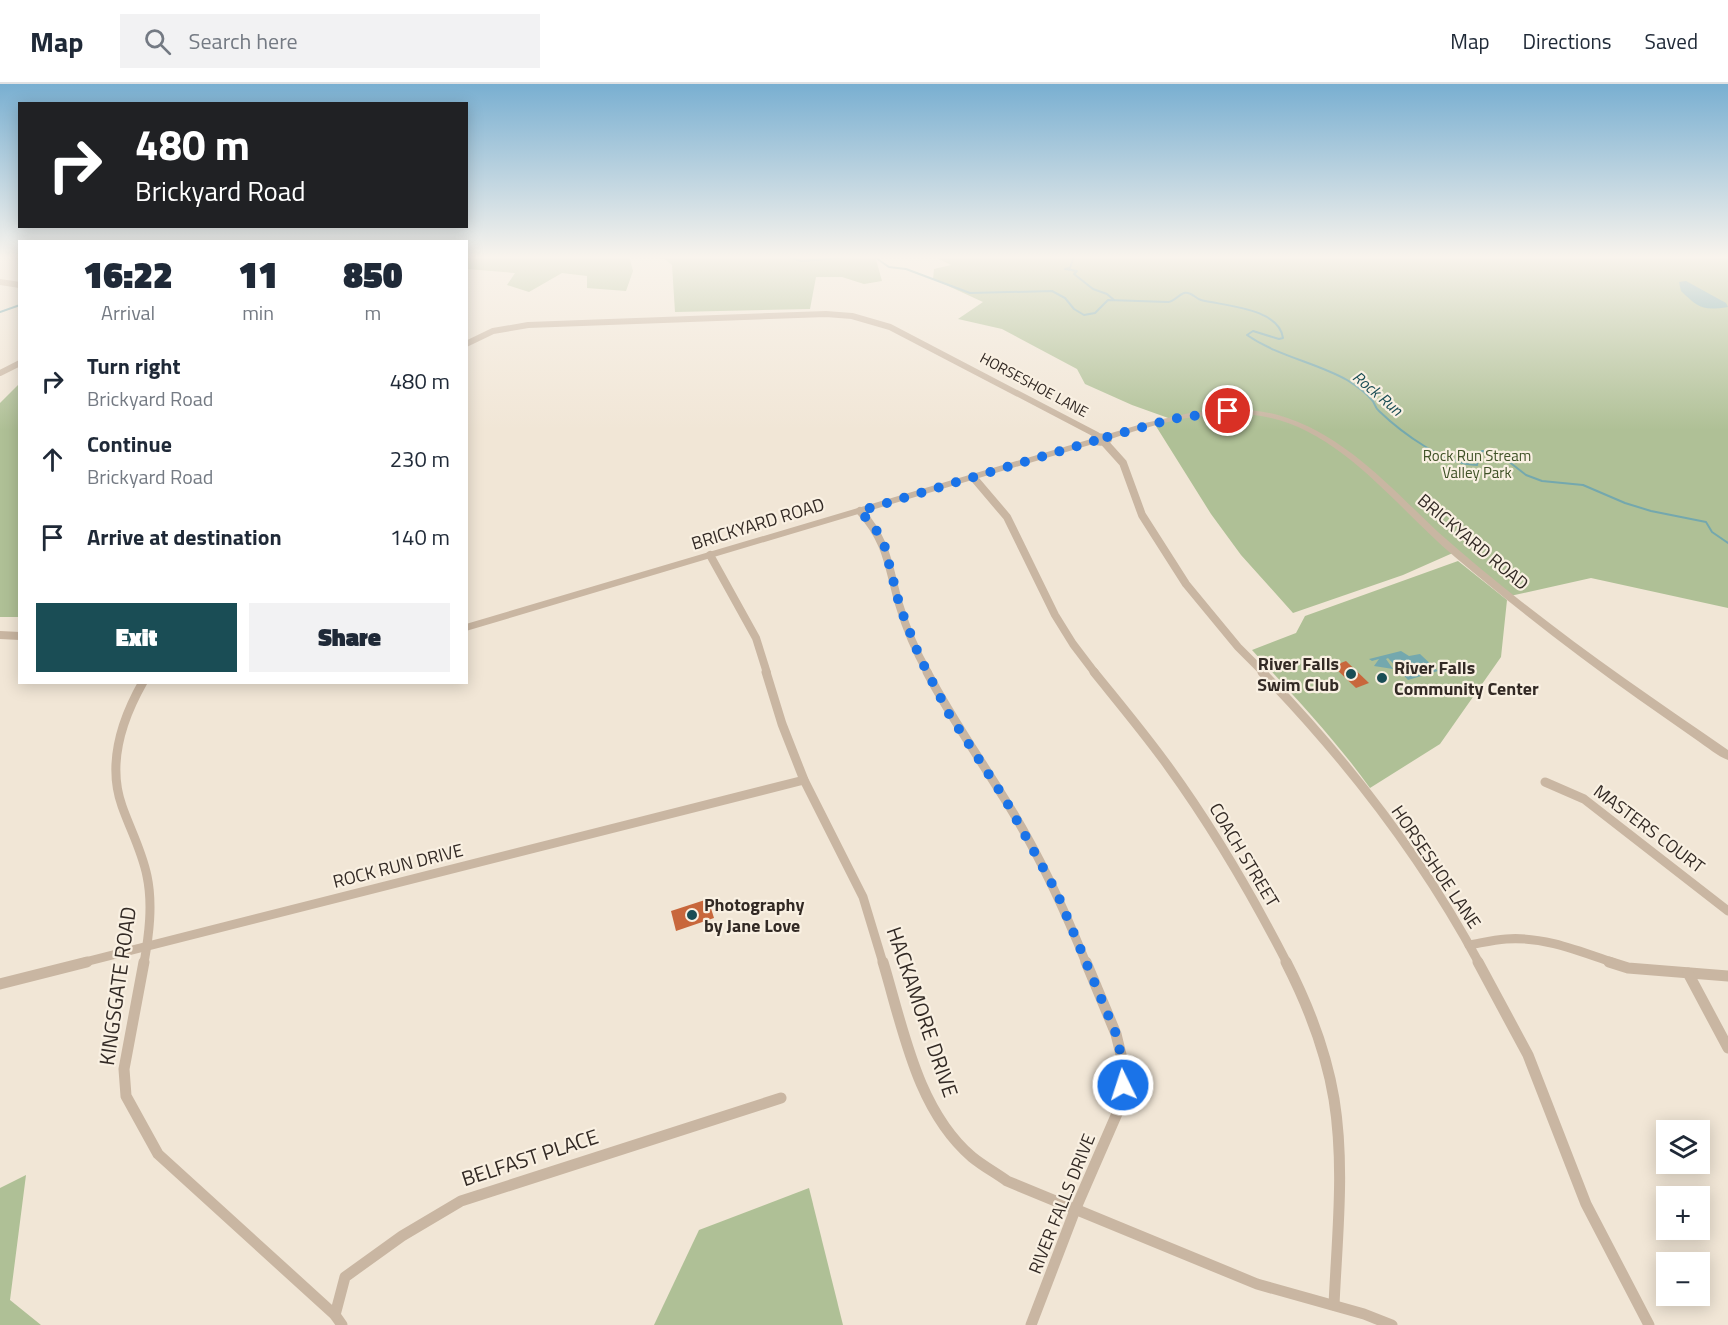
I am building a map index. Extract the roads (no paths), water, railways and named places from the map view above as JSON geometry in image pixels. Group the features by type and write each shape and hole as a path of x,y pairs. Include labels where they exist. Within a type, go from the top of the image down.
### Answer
{"street":[{"name":"HORSESHOE LANE","path":"468,340 493,331 528,325 852,316 890,327 1095,438"},
{"path":"0,373 18,364"},
{"name":"BRICKYARD ROAD","path":"1106,440 1172,419 1228,411 1274,417 1295,423 1317,434 1373,475 1455,552 1493,582 1610,672 1728,756"},
{"path":"1095,438 1106,440"},
{"name":"BRICKYARD ROAD","path":"468,627 973,477 1095,438"},
{"name":"HORSESHOE LANE","path":"1106,440 1123,463 1142,514 1186,584 1231,639 1295,706 1346,767 1408,847 1469,945 1528,1055 1586,1204 1649,1325"},
{"name":"COACH STREET","path":"973,477 998,505 1011,524 1043,594 1071,641 1100,682 1153,746 1201,813 1294,974 1318,1034 1334,1099 1338,1148 1334,1305"},
{"name":"RIVER FALLS DRIVE","path":"860,511 875,528 884,544 900,607 920,658 949,714 1005,799 1057,893 1116,1034 1124,1068 1122,1102 1075,1210 1031,1325"},
{"name":"HACKAMORE DRIVE","path":"711,555 756,638 782,724 804,780 863,897 910,1052 932,1108 957,1142 973,1158 1007,1181 1075,1210 1257,1284 1334,1305 1392,1325"},
{"path":"0,635 18,636"},
{"name":"KINGSGATE ROAD","path":"142,684 131,703 119,739 115,775 121,804 147,876 150,912 147,947 124,1069 129,1106 158,1154 338,1320"},
{"name":"ROCK RUN DRIVE","path":"0,984 595,831 804,780"},
{"name":"MASTERS COURT","path":"1545,782 1584,799 1728,911"},
{"path":"1469,945 1506,939 1534,940 1567,947 1628,968 1728,976"},
{"path":"1688,973 1728,1048"},
{"name":"BELFAST PLACE","path":"338,1320 345,1277 402,1236 461,1201 781,1098"}],"water":[{"path":"1401,651 1409,656 1420,654 1438,671 1408,680 1388,658 1386,659 1393,669 1374,666 1379,659 1372,661 1369,659"}],"waterway":[{"name":"Rock Run","path":"1082,314 1090,314"},
{"name":"Rock Run","path":"1262,314 1272,320 1279,328 1283,338 1279,339 1253,331 1247,335 1272,349 1347,380 1367,395 1378,410 1400,429 1438,454 1465,464 1477,465 1479,453 1482,451 1499,454 1526,475 1542,481 1583,485 1625,503 1651,511 1706,522 1712,532 1728,543"}],"place":[{"name":"River Falls Swim Club","path":"1351,674"},
{"name":"River Falls Community Center","path":"1382,678"},
{"name":"Photography by Jane Love","path":"692,915"}],"park label":[{"name":"Rock Run Stream Valley Park","path":"1477,464"}]}
